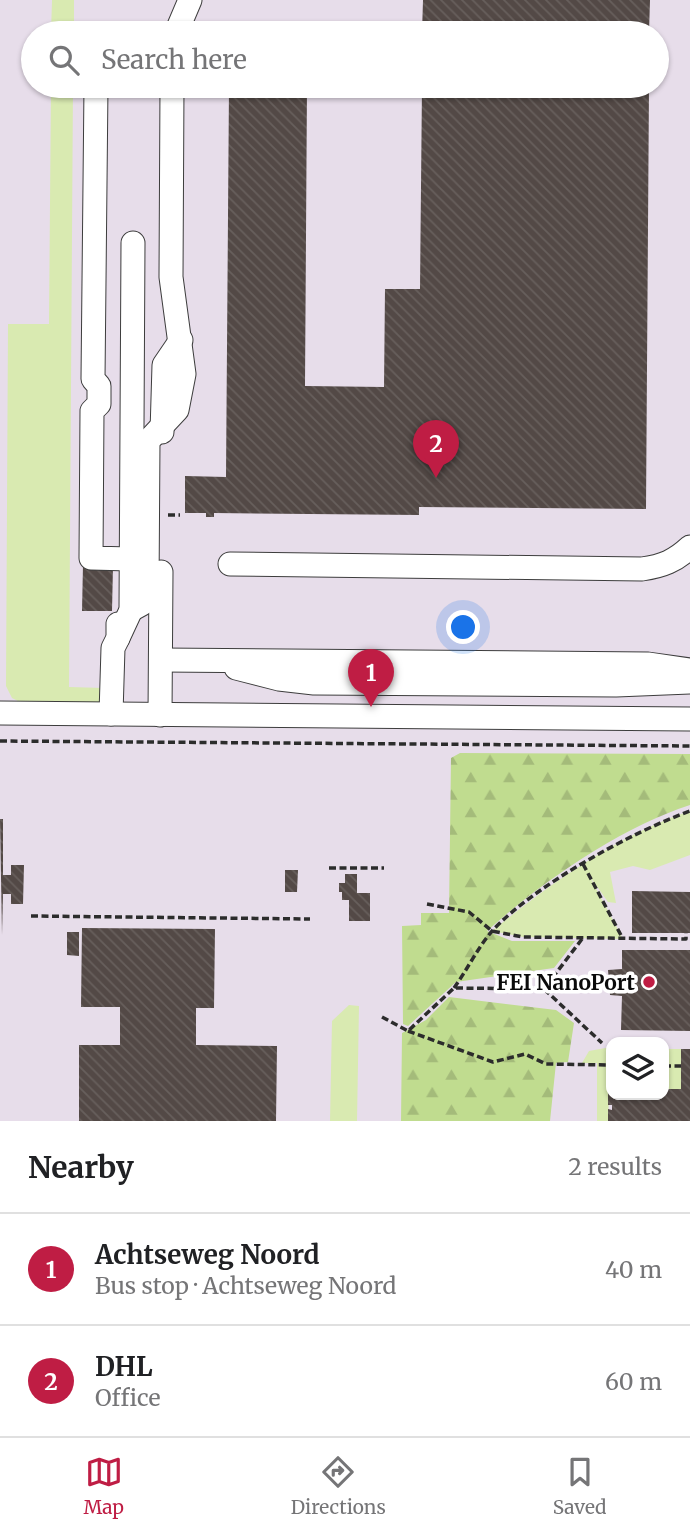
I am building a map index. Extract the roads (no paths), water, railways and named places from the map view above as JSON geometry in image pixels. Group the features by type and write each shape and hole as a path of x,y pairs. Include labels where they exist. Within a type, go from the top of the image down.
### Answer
{"street":[{"path":"181,21 190,0"},
{"path":"96,98 93,379 99,386 99,404 92,411 91,558 130,559"},
{"path":"160,715 164,365 181,340 171,269 172,98"},
{"path":"111,714 113,648 118,638 125,604 130,559 133,243"},
{"path":"99,394 131,395"},
{"path":"125,604 145,599 146,452 148,441 162,425"},
{"path":"230,564 642,569 662,566 677,559 690,547"},
{"path":"161,660 648,664 690,670"},
{"path":"207,660 279,679 314,683 616,685 690,682"},
{"path":"0,713 690,719"}],"place":[{"name":"DHL","path":"436,478"},
{"name":"Achtseweg Noord","path":"371,707"},
{"name":"FEI NanoPort","path":"649,982"}]}
